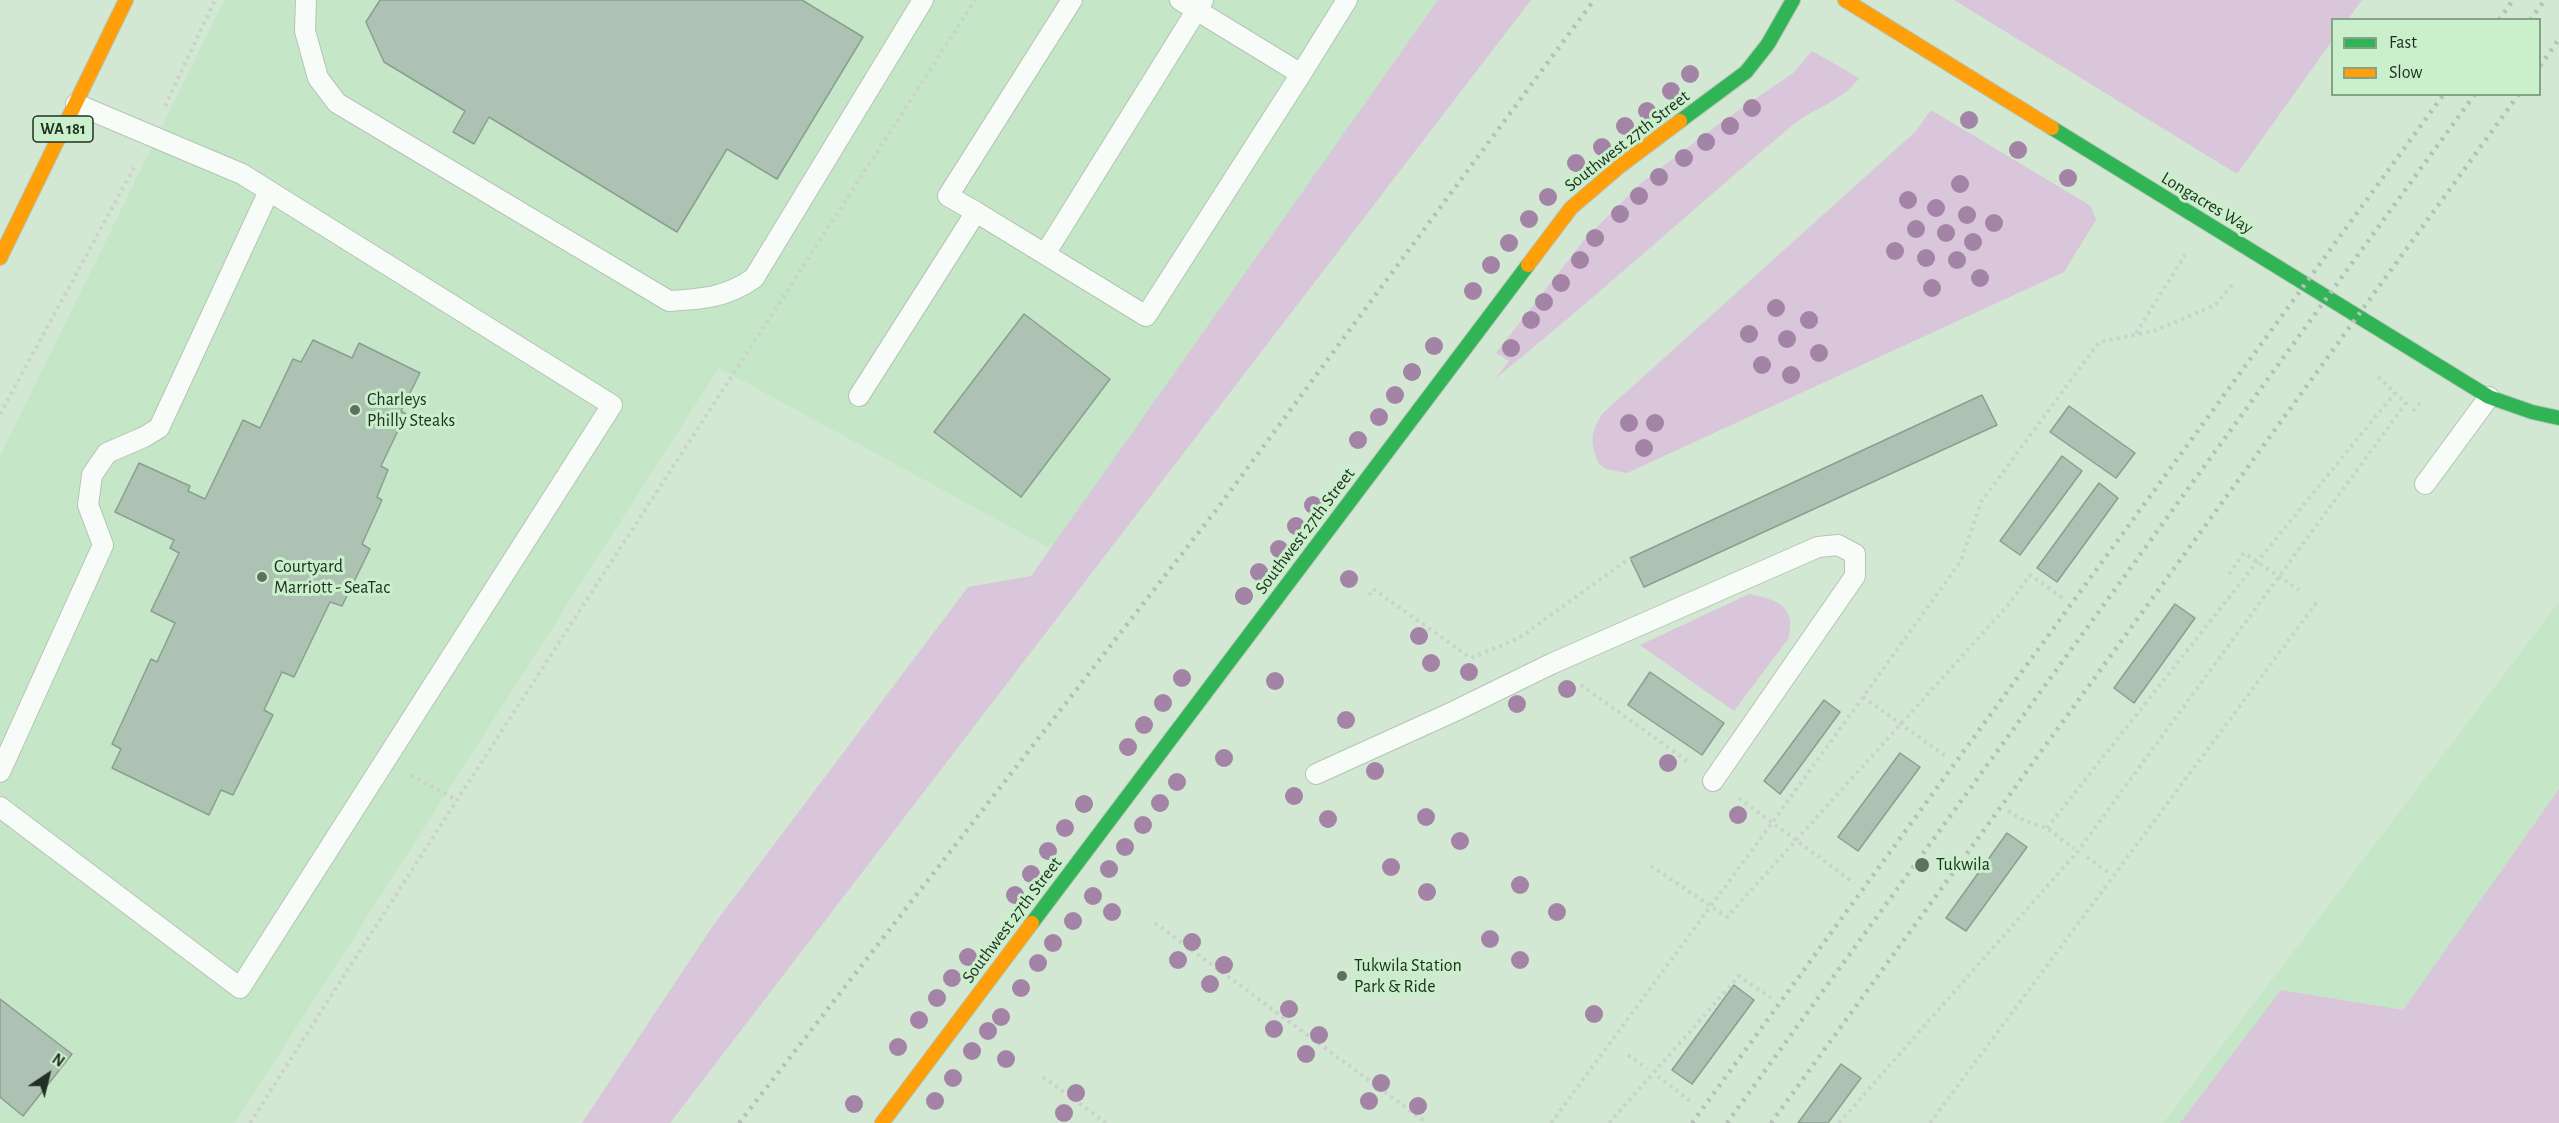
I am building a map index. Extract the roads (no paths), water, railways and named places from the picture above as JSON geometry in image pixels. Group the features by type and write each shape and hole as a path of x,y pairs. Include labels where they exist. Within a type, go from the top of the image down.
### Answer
{"street":[{"name":"WA 181","path":"0,258 126,0"},
{"name":"Southwest 27th Street","path":"882,1123 1570,208 1620,166 1746,72 1768,44 1793,0"},
{"name":"Longacres Way","path":"1845,0 2489,397 2532,412 2559,418"}],"lane":[{"path":"306,0 305,31 318,78 337,103 669,301 715,296 737,290 753,278 923,0"},
{"path":"1072,0 948,196 1146,316 1347,0"},
{"path":"1045,254 1193,3 1301,74"},
{"path":"0,807 240,988 612,405 242,174 76,104"},
{"path":"0,772 103,545 88,505 92,475 107,453 159,428 269,191"},
{"path":"859,396 976,212"},
{"path":"2425,484 2489,397"},
{"path":"1316,774 1551,664 1818,547 1838,545 1855,554 1855,576 1713,781"}],"railway":[{"path":"739,1123 1220,505 1594,0"},
{"path":"2500,18 2513,0"},
{"path":"2532,18 2545,0"},
{"path":"2541,65 2559,39"},
{"path":"1692,1123 2443,96"},
{"path":"1727,1123 2474,96"},
{"path":"1771,1123 2518,96"}],"place":[{"name":"Charleys Philly Steaks","path":"355,410"},
{"name":"Courtyard Marriott - SeaTac","path":"262,577"},
{"name":"Tukwila","path":"1922,865"},
{"name":"Tukwila Station Park & Ride","path":"1342,976"}]}
